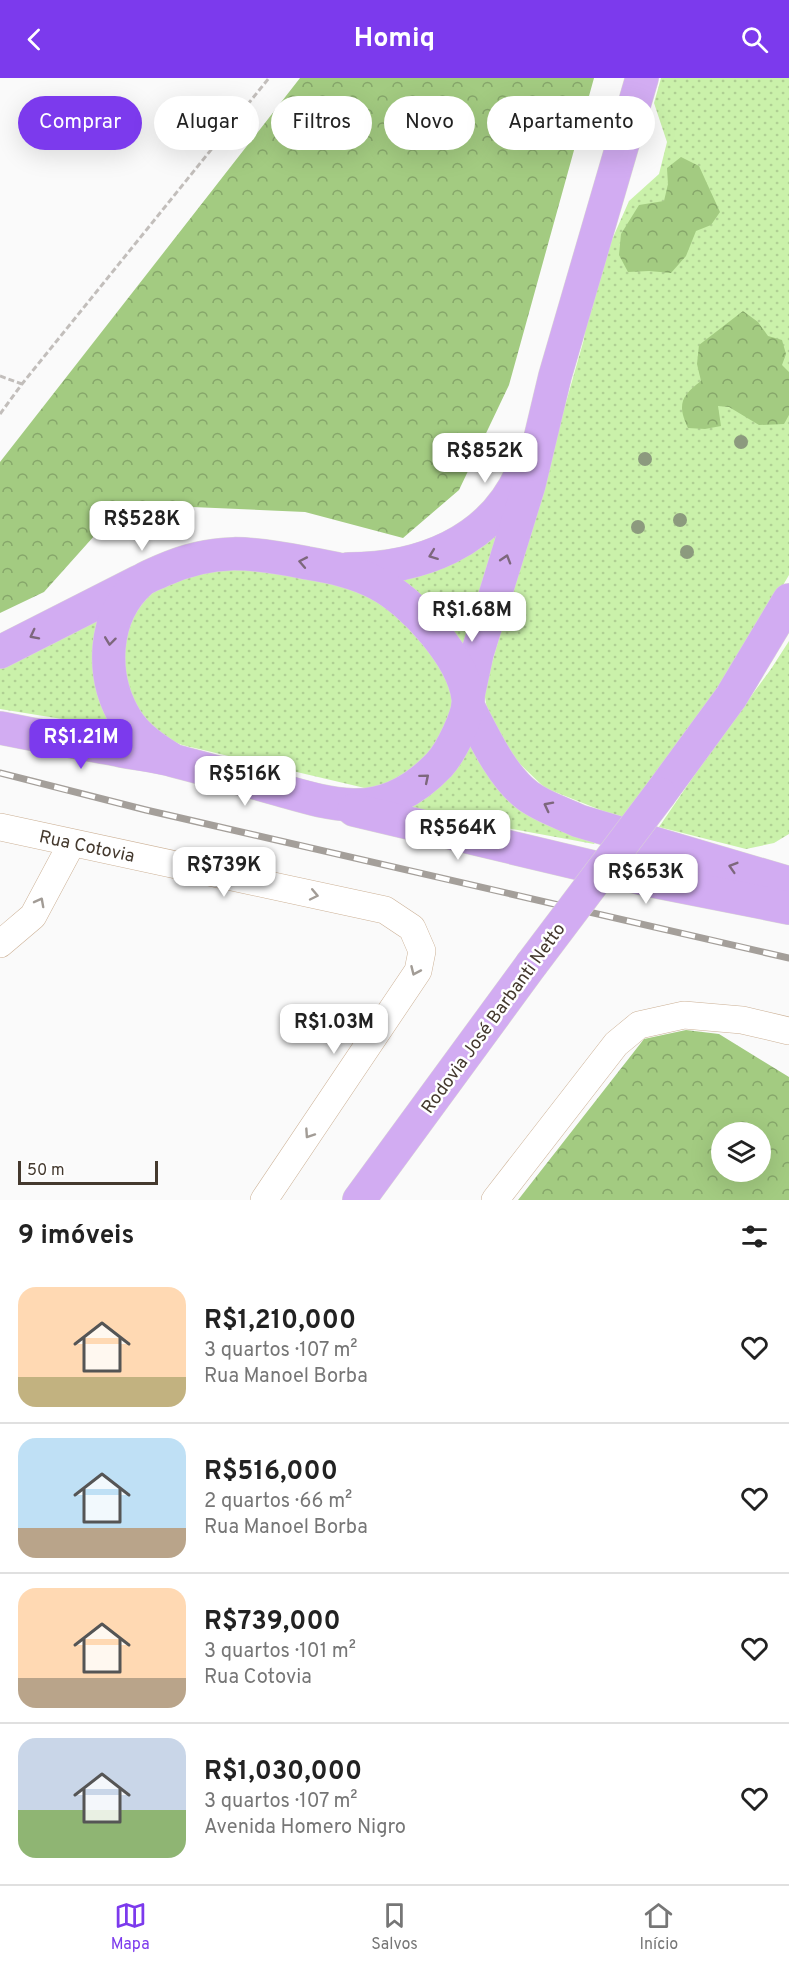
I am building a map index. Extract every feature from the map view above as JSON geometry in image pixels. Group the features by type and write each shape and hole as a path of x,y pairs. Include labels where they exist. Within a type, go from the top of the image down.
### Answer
{"main road":[{"path":"338,569 369,569 414,562 446,550 474,533 499,509 520,477 555,376 642,78"},
{"path":"332,805 364,805 396,797 424,780 447,757 468,701 477,654 529,485 555,376"},
{"path":"0,652 142,580 173,566 206,556 240,552 338,569 382,585 432,628 460,673 468,701 507,774 527,795 579,821 789,883"},
{"path":"142,580 123,603 111,632 108,662 113,693 127,720 147,744 172,760"},
{"name":"Rodovia José Barbanti Netto","path":"359,1200 731,697 789,600"},
{"path":"0,728 172,760 332,805 648,880 789,908"}],"street":[{"name":"Rua Cotovia","path":"0,827 385,910 412,928 422,951 418,971 264,1200"},
{"path":"0,944 33,916 72,843"},
{"path":"495,1200 616,1044 639,1025 684,1015 742,1020 789,1031"}],"path":[{"path":"0,414 269,78"},
{"path":"0,376 22,384"}],"green space":[{"path":"300,78 594,78 589,96 487,96 487,150 574,150 509,385 459,490 403,538 305,512 192,507 148,533 95,535 44,592 0,613 0,462 244,150 259,150 259,130 271,115 271,150 372,150 372,96 286,96"},
{"path":"661,78 789,78 789,575 740,658 624,817 545,788 499,739 487,709 484,691 584,339 589,292 629,201 659,174 667,142 655,99"},
{"path":"681,157 699,166 720,212 711,225 696,231 686,256 671,273 628,272 619,255 621,234 639,205 664,201 668,184 667,168"},
{"path":"743,311 758,322 768,336 782,340 786,354 782,365 789,372 789,415 784,424 759,425 729,407 718,406 721,426 705,429 688,428 682,407 685,396 701,381 697,364 699,345"},
{"path":"508,515 460,662 402,588 403,576"},
{"path":"288,563 395,604 446,669 454,712 431,767 369,789 182,745 163,737 120,692 126,606 156,576"},
{"path":"104,604 129,732 0,709 0,660"},
{"path":"789,641 789,834 774,843 746,849 659,827 771,669"},
{"path":"468,733 600,836 594,844 396,805"},
{"path":"686,1030 719,1034 789,1077 789,1200 518,1200 644,1039"}],"railway":[{"path":"0,773 146,810 789,958"}]}
